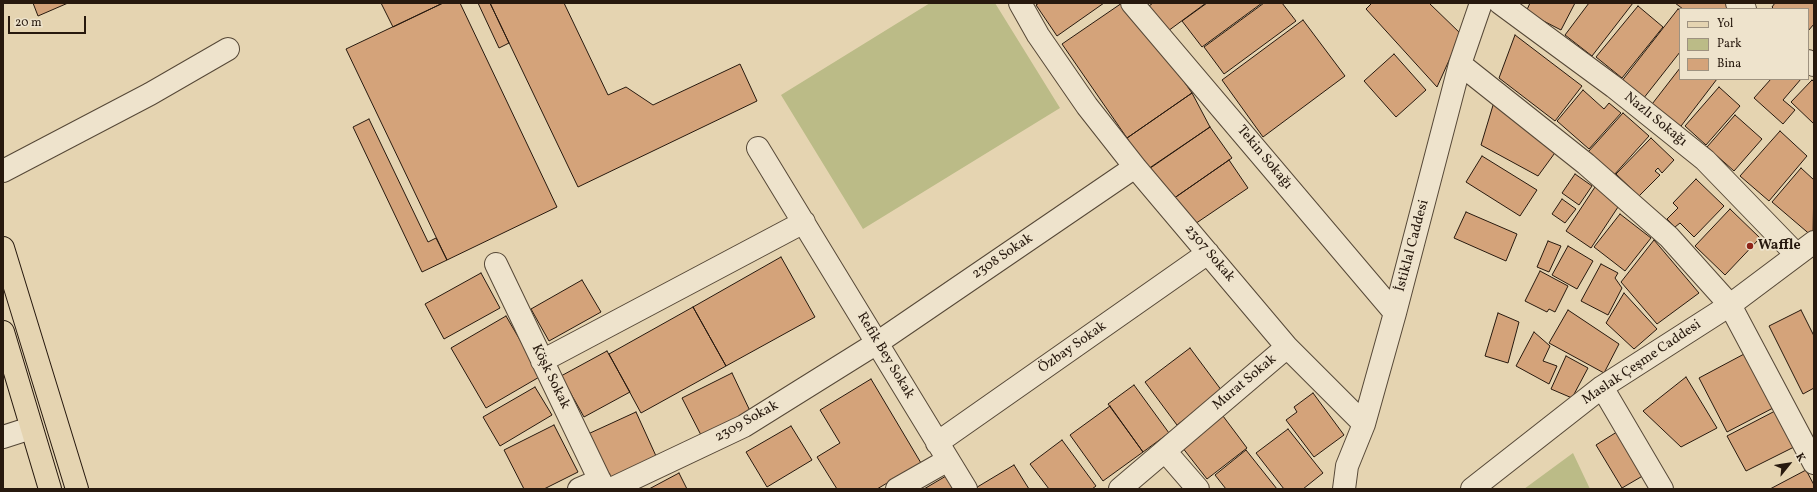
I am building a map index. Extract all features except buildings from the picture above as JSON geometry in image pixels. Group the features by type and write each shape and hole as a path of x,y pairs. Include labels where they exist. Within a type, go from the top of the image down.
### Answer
{"main road":[{"path":"3,248 77,489"},
{"path":"3,332 50,489"}],"street":[{"name":"2307 Sokak","path":"1020,3 1038,35 1086,106 1132,169 1208,253 1287,347"},
{"name":"Tekin Sokağı","path":"1132,3 1396,313"},
{"name":"İstiklal Caddesi","path":"1344,489 1347,466 1364,424 1396,313 1460,64 1483,4"},
{"name":"Nazlı Sokağı","path":"1483,4 1614,87 1704,160 1796,254"},
{"path":"3,171 150,94 228,49"},
{"path":"1460,64 1586,164 1663,232 1730,305 1814,463"},
{"name":"Refik Bey Sokak","path":"758,148 966,489"},
{"name":"2308 Sokak","path":"877,343 1132,169"},
{"path":"542,360 804,222"},
{"name":"Maslak Çeşme Caddesi","path":"1472,489 1602,386 1730,305 1814,242"},
{"name":"Özbay Sokak","path":"897,489 943,451 1208,253"},
{"name":"Köşk Sokak","path":"496,264 605,486"},
{"name":"2309 Sokak","path":"579,489 605,486 744,426 877,343"},
{"name":"Murat Sokak","path":"1120,489 1287,347 1364,424"},
{"path":"1602,386 1662,489"},
{"path":"3,437 31,428"},
{"path":"1165,451 1198,489"},
{"path":"1337,489 1347,466"}],"green space":[{"path":"930,3 995,3 1060,108 863,229 781,95"},
{"path":"1573,453 1590,489 1524,489"}],"place":[{"name":"Waffle","path":"1750,246"}]}
